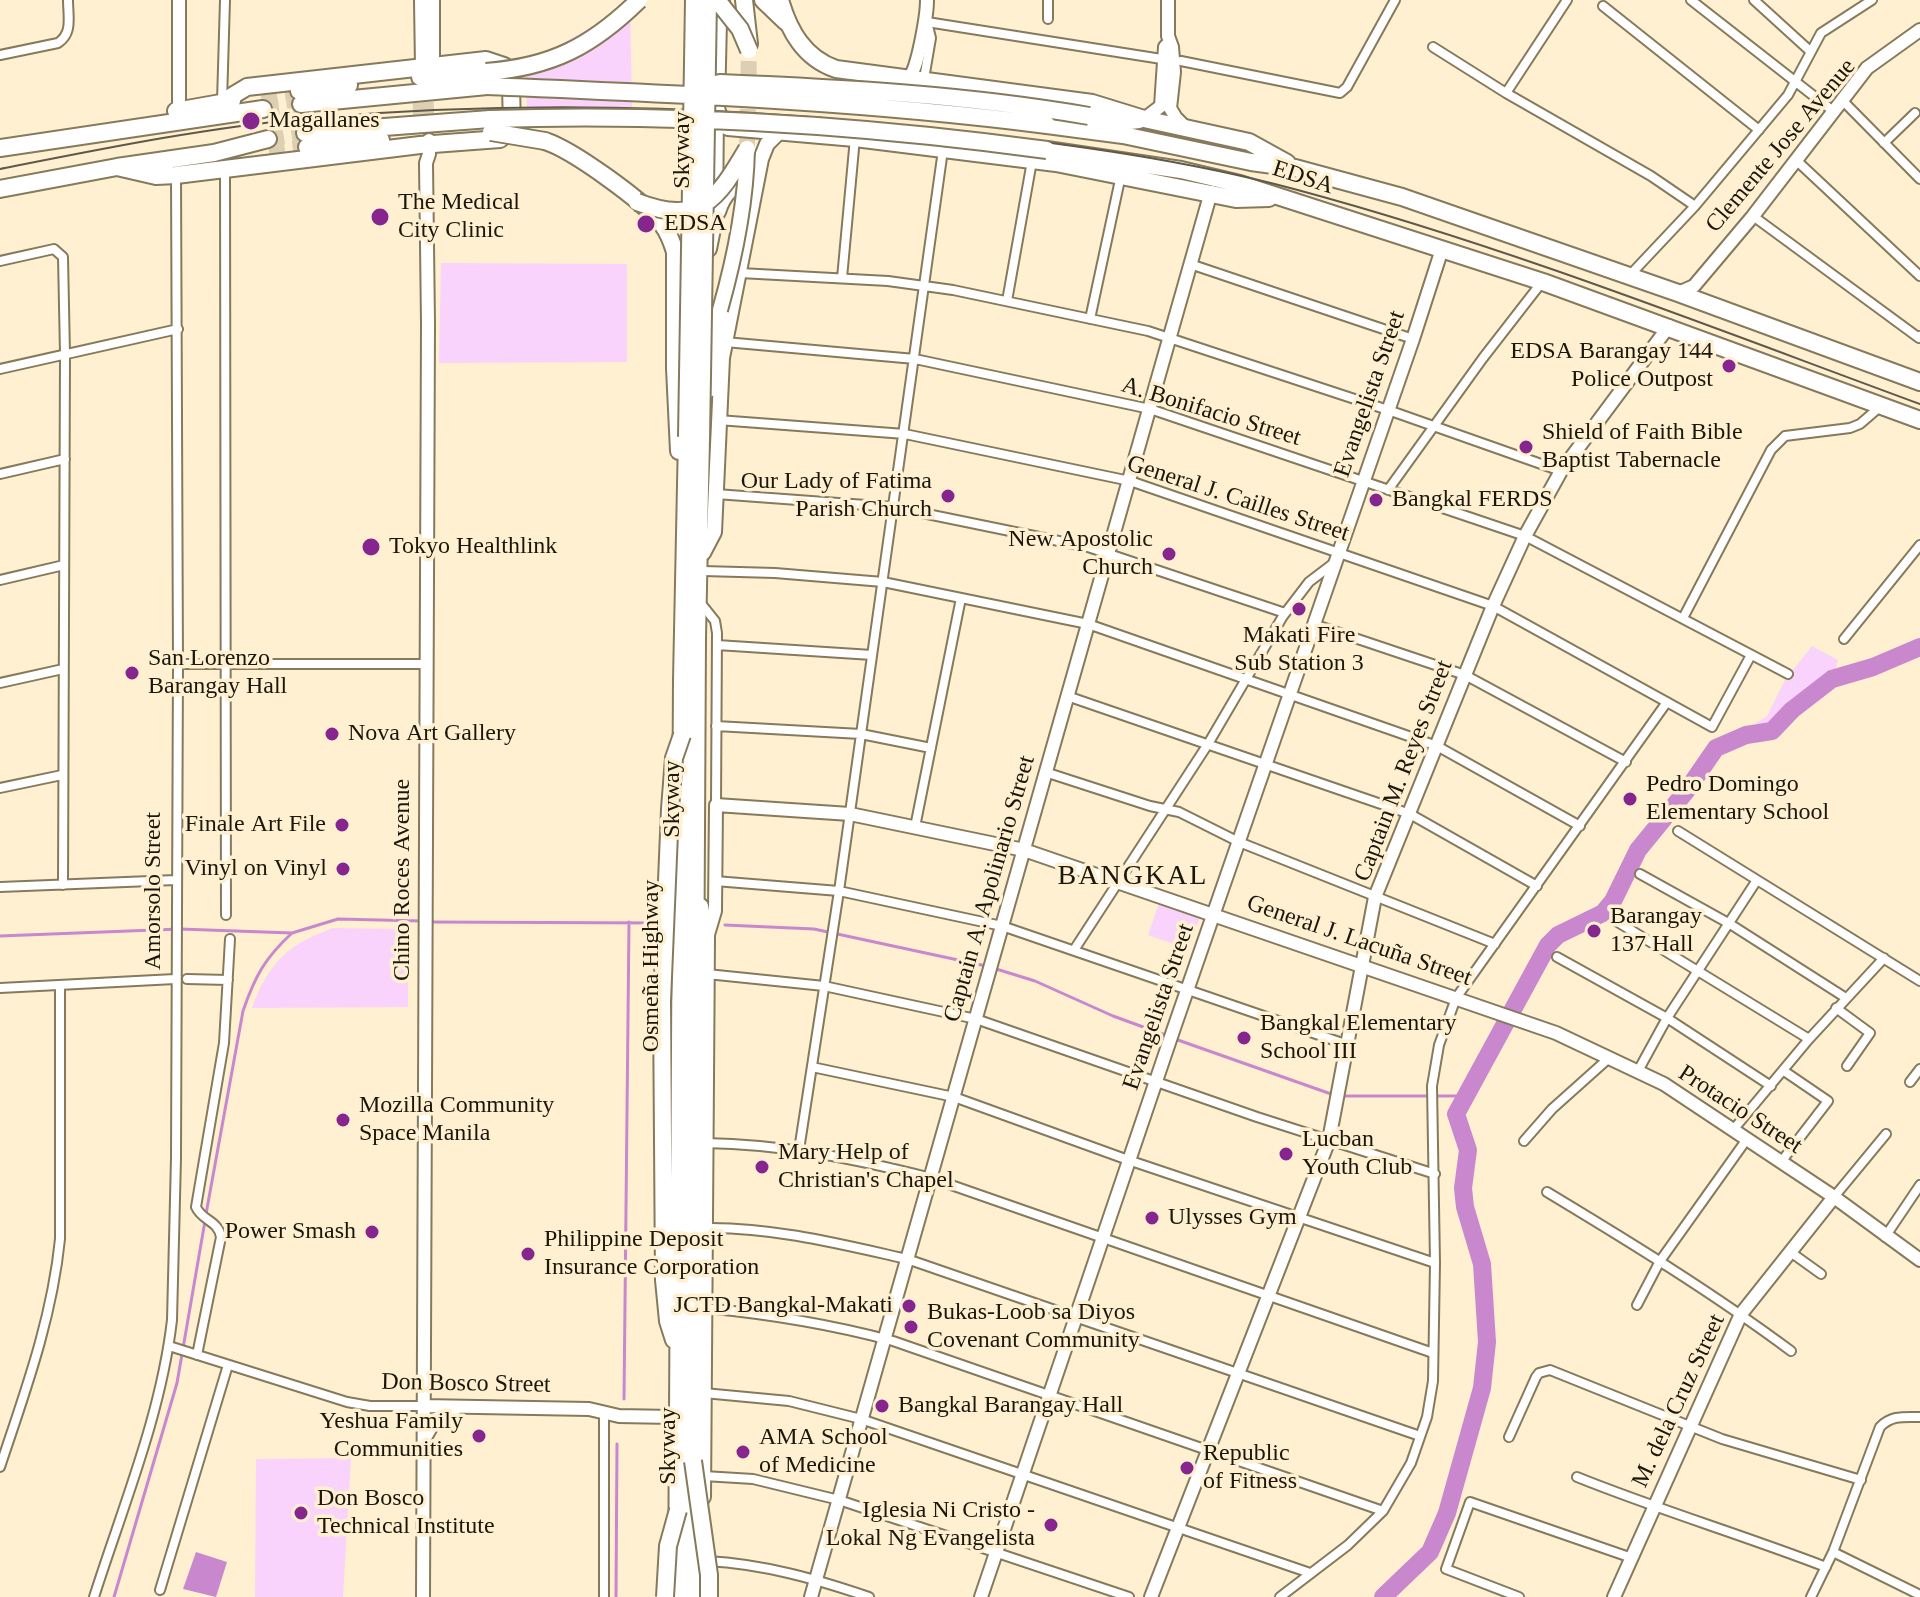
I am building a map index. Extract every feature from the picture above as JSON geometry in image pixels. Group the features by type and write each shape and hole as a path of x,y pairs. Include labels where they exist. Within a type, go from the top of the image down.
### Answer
{"highway":[{"path":"300,98 394,79 487,79 575,50 605,31 639,0"},
{"name":"Skyway","path":"675,1597 682,735 693,0"},
{"path":"715,0 718,20 716,108 719,118 728,127 914,142 943,149 1121,174 1236,199 1281,197"},
{"path":"715,0 740,29 749,50 744,0"},
{"name":"Skyway","path":"695,1597 697,637 715,0"},
{"path":"763,0 787,23 803,48 828,67 1092,103 1144,119"},
{"path":"780,0 787,23"},
{"path":"117,167 156,176 176,175 424,143 500,139 512,128 511,86 504,66 486,60 425,70 247,87 222,102"},
{"name":"EDSA","path":"487,79 970,115 1123,135 1295,168 1402,197 1678,293 1920,382"},
{"path":"668,93 720,83 765,85 961,99 1121,122 1144,119"},
{"path":"0,148 262,102 222,102 78,126 38,140"},
{"name":"EDSA","path":"306,140 626,117 905,133 1181,170 1240,184 1543,282 1920,420"},
{"name":"EDSA","path":"1144,119 1249,142 1295,168"},
{"path":"490,126 555,144 580,158 655,217 668,233 675,252 675,368 680,492"},
{"path":"0,189 117,167 268,145"},
{"path":"637,202 668,212 697,208 719,194 747,149"},
{"path":"674,1340 668,1321 664,1280 662,1001 674,758 682,735"},
{"path":"693,1461 709,1575 709,1597"},
{"path":"665,1597 668,1546 678,1510"}],"main road":[{"name":"Osmeña Highway","path":"675,1597 673,1417 680,492 693,0"},
{"path":"715,219 716,108"},
{"name":"Osmeña Highway","path":"703,553 714,532 718,420 725,342 763,150 779,132"},
{"name":"Osmeña Highway","path":"695,1597 704,1476 707,938 701,913 703,553 708,398 720,310 744,203 747,149"},
{"path":"686,327 702,277 715,219 724,199 737,185 746,185 756,192"}],"street":[{"path":"0,55 58,43 64,39 69,32 68,0"},
{"path":"179,0 179,111"},
{"path":"222,102 225,0"},
{"path":"421,0 425,70"},
{"path":"425,70 433,0"},
{"path":"918,81 916,68 920,37 927,22 927,0"},
{"path":"1048,0 1048,19"},
{"path":"1168,0 1169,43 1173,61 1170,108 1187,129"},
{"path":"1506,93 1567,0"},
{"path":"1691,0 1833,111"},
{"path":"1754,0 1810,51"},
{"path":"1630,276 1695,206 1788,95 1821,33 1872,0"},
{"path":"927,22 1173,61 1340,93 1347,87 1393,1"},
{"path":"1603,6 1759,130"},
{"name":"Clemente Jose Avenue","path":"1678,293 1694,286 1753,216 1867,68 1920,30"},
{"path":"1433,47 1506,93 1651,176 1695,206"},
{"path":"1144,119 1161,106 1173,61"},
{"path":"1842,100 1920,179"},
{"path":"1884,143 1915,113"},
{"path":"842,278 855,138"},
{"name":"Chino Roces Avenue","path":"423,1597 427,664 424,143"},
{"path":"799,1150 905,434 943,149"},
{"path":"1007,301 1032,160"},
{"path":"1796,160 1920,276"},
{"path":"225,169 226,915"},
{"path":"1090,319 1121,174"},
{"name":"Amorsolo Street","path":"94,1597 154,1412 172,1320 176,1158 178,664 176,175"},
{"name":"Captain A. Apolinario Street","path":"811,1597 1211,192"},
{"path":"1753,216 1919,337"},
{"path":"0,261 54,249 60,251 63,257 63,885"},
{"name":"Evangelista Street","path":"981,1597 1442,249"},
{"path":"1190,264 1413,339"},
{"path":"740,273 842,278 926,287 1007,301 1170,337 1561,471"},
{"path":"1388,490 1483,358 1543,282"},
{"name":"Captain M. Reyes Street","path":"1151,1597 1329,1140 1375,897 1493,606 1525,536 1561,471 1669,326"},
{"path":"0,369 178,329"},
{"name":"A. Bonifacio Street","path":"725,342 915,359 1150,409 1525,536 1788,674"},
{"path":"1683,618 1779,440 1785,436 1850,428 1860,424 1882,405"},
{"name":"General J. Cailles Street","path":"718,420 905,434 1130,481 1336,558 1493,606 1712,727 1751,655"},
{"path":"0,474 65,459"},
{"path":"716,494 893,507 1109,553 1285,613"},
{"path":"1844,639 1920,545"},
{"path":"1074,950 1167,810 1285,613 1309,582 1336,558"},
{"path":"0,580 64,565"},
{"path":"703,571 883,582 1088,624 1437,746 1580,826"},
{"path":"915,827 961,598"},
{"name":"Osmeña Highway","path":"703,606 715,621 717,645 714,918 707,938"},
{"path":"1313,624 1465,675 1626,762"},
{"path":"717,645 872,655"},
{"path":"178,664 427,664"},
{"path":"0,683 63,669"},
{"path":"1067,696 1410,814 1537,886"},
{"path":"1280,1597 1358,1537 1383,1511 1400,1485 1430,1403 1435,1263 1432,1086 1439,1045 1456,998 1667,702"},
{"path":"716,726 861,734 931,748"},
{"path":"1045,772 1179,812 1239,842 1495,944"},
{"path":"0,788 62,775"},
{"name":"General J. Lacuña Street","path":"716,805 850,814 1024,850 1522,1020"},
{"path":"1678,831 1920,981"},
{"path":"1640,874 1730,924 1846,998"},
{"path":"0,887 176,880"},
{"path":"1638,1071 1667,1018 1757,880"},
{"path":"715,881 839,891 1002,926 1348,1045"},
{"path":"1616,921 1809,1039"},
{"path":"197,1355 221,1237 216,1224 200,1214 196,1207 217,1092 230,939"},
{"path":"1557,957 1667,1018 1771,1086"},
{"path":"1733,1130 1836,1008 1884,958"},
{"path":"707,974 824,986 976,1019 1435,1174"},
{"path":"0,988 175,979"},
{"path":"187,979 228,980"},
{"path":"0,1467 46,1325 57,1267 60,1239 60,985"},
{"path":"1836,1008 1870,1033 1847,1066"},
{"name":"Protacio Street","path":"1522,1020 1664,1084 1834,1197 1920,1260"},
{"path":"1524,1141 1552,1109 1609,1058"},
{"path":"812,1067 954,1097 1131,1161 1435,1263"},
{"path":"1910,1082 1920,1069"},
{"path":"1781,1162 1828,1101 1784,1071"},
{"path":"1834,1197 1886,1134"},
{"path":"1637,1305 1660,1261 1747,1139"},
{"path":"705,1143 799,1150 931,1178 1433,1353"},
{"path":"1885,1237 1920,1185"},
{"path":"1547,1192 1660,1261 1791,1351"},
{"name":"M. dela Cruz Street","path":"1614,1597 1741,1314 1834,1197"},
{"path":"705,1228 752,1229 907,1259 1420,1436"},
{"path":"1789,1251 1821,1274"},
{"path":"704,1308 774,1315 854,1330 1383,1511"},
{"name":"Don Bosco Street","path":"169,1346 347,1402 370,1406 589,1409 619,1416 673,1417"},
{"path":"160,1590 228,1365"},
{"path":"1509,1437 1536,1377 1550,1370 1722,1439 1861,1480"},
{"path":"704,1393 789,1401 861,1419 1310,1573"},
{"path":"423,1445 436,1419 444,1413 462,1408"},
{"path":"604,1412 604,1597"},
{"path":"1811,1597 1833,1552 1880,1427 1898,1417 1920,1417"},
{"path":"704,1476 753,1479 839,1500 1129,1597"},
{"path":"1577,1477 1654,1508 1744,1536 1826,1567"},
{"path":"1519,1597 1446,1569 1471,1502 1632,1558"},
{"path":"1833,1552 1920,1595"},
{"path":"700,1560 758,1565 816,1579 869,1597"}],"shaded area":[{"path":"630,0 632,111 527,111 525,62 591,27"},
{"path":"441,263 627,264 627,362 439,363"},
{"path":"1812,646 1838,660 1836,668 1771,723 1755,724 1767,716 1785,680"},
{"path":"1159,903 1200,917 1188,949 1148,935"},
{"path":"333,928 408,929 408,1007 252,1008 265,979 282,957 304,941"},
{"path":"351,1458 343,1597 255,1597 256,1459"},
{"path":"196,1552 227,1562 216,1597 183,1589"}],"waterway":[{"path":"1383,1597 1430,1552 1447,1513 1482,1388 1487,1342 1482,1264 1465,1207 1463,1188 1468,1150 1456,1114 1548,945 1558,935 1603,913 1613,901 1638,850 1687,790 1716,748 1746,735 1772,731 1792,710 1832,679 1873,667 1920,647"},
{"path":"0,936 180,929 292,933 338,919 422,921"},
{"path":"429,922 658,923"},
{"path":"624,1399 629,922"},
{"path":"725,925 814,929 986,966"},
{"path":"206,1214 243,1011 262,968 292,933"},
{"path":"993,968 1035,981 1113,1016 1168,1036"},
{"path":"1175,1039 1334,1095"},
{"path":"1341,1096 1464,1096"},
{"path":"114,1597 177,1383 205,1221"},
{"path":"616,1597 617,1444"}],"tunnel":[{"path":"747,149 749,50"},
{"path":"427,84 429,140"},
{"path":"418,85 420,141"},
{"path":"261,96 299,91"},
{"path":"263,109 301,104"},
{"path":"268,139 305,133"},
{"path":"269,152 307,147"}],"tram line":[{"path":"0,169 155,139 273,122 475,109 556,107 719,111 882,123 1005,137 1130,154 1212,170 1374,211 1609,289 1920,404"}],"place":[{"name":"Magallanes","path":"251,121"},
{"name":"The Medical City Clinic","path":"380,217"},
{"name":"EDSA","path":"646,224"},
{"name":"EDSA Barangay 144 Police Outpost","path":"1729,366"},
{"name":"Shield of Faith Bible Baptist Tabernacle","path":"1526,447"},
{"name":"Our Lady of Fatima Parish Church","path":"948,496"},
{"name":"Bangkal FERDS","path":"1376,500"},
{"name":"Tokyo Healthlink","path":"371,547"},
{"name":"New Apostolic Church","path":"1169,554"},
{"name":"Makati Fire Sub Station 3","path":"1299,609"},
{"name":"San Lorenzo Barangay Hall","path":"132,673"},
{"name":"Nova Art Gallery","path":"332,734"},
{"name":"Pedro Domingo Elementary School","path":"1630,799"},
{"name":"Finale Art File","path":"342,825"},
{"name":"Vinyl on Vinyl","path":"343,869"},
{"name":"Barangay 137 Hall","path":"1594,931"},
{"name":"Bangkal Elementary School III","path":"1244,1038"},
{"name":"Mozilla Community Space Manila","path":"343,1120"},
{"name":"Lucban Youth Club","path":"1286,1154"},
{"name":"Mary Help of Christian's Chapel","path":"762,1167"},
{"name":"Ulysses Gym","path":"1152,1218"},
{"name":"Power Smash","path":"372,1232"},
{"name":"Philippine Deposit Insurance Corporation","path":"528,1254"},
{"name":"JCTD Bangkal-Makati","path":"909,1306"},
{"name":"Bukas-Loob sa Diyos Covenant Community","path":"911,1327"},
{"name":"Bangkal Barangay Hall","path":"882,1406"},
{"name":"Yeshua Family Communities","path":"479,1436"},
{"name":"AMA School of Medicine","path":"743,1452"},
{"name":"Republic of Fitness","path":"1187,1468"},
{"name":"Don Bosco Technical Institute","path":"301,1513"},
{"name":"Iglesia Ni Cristo - Lokal Ng Evangelista","path":"1051,1525"}],"district":[{"name":"BANGKAL","path":"1133,877"}]}
